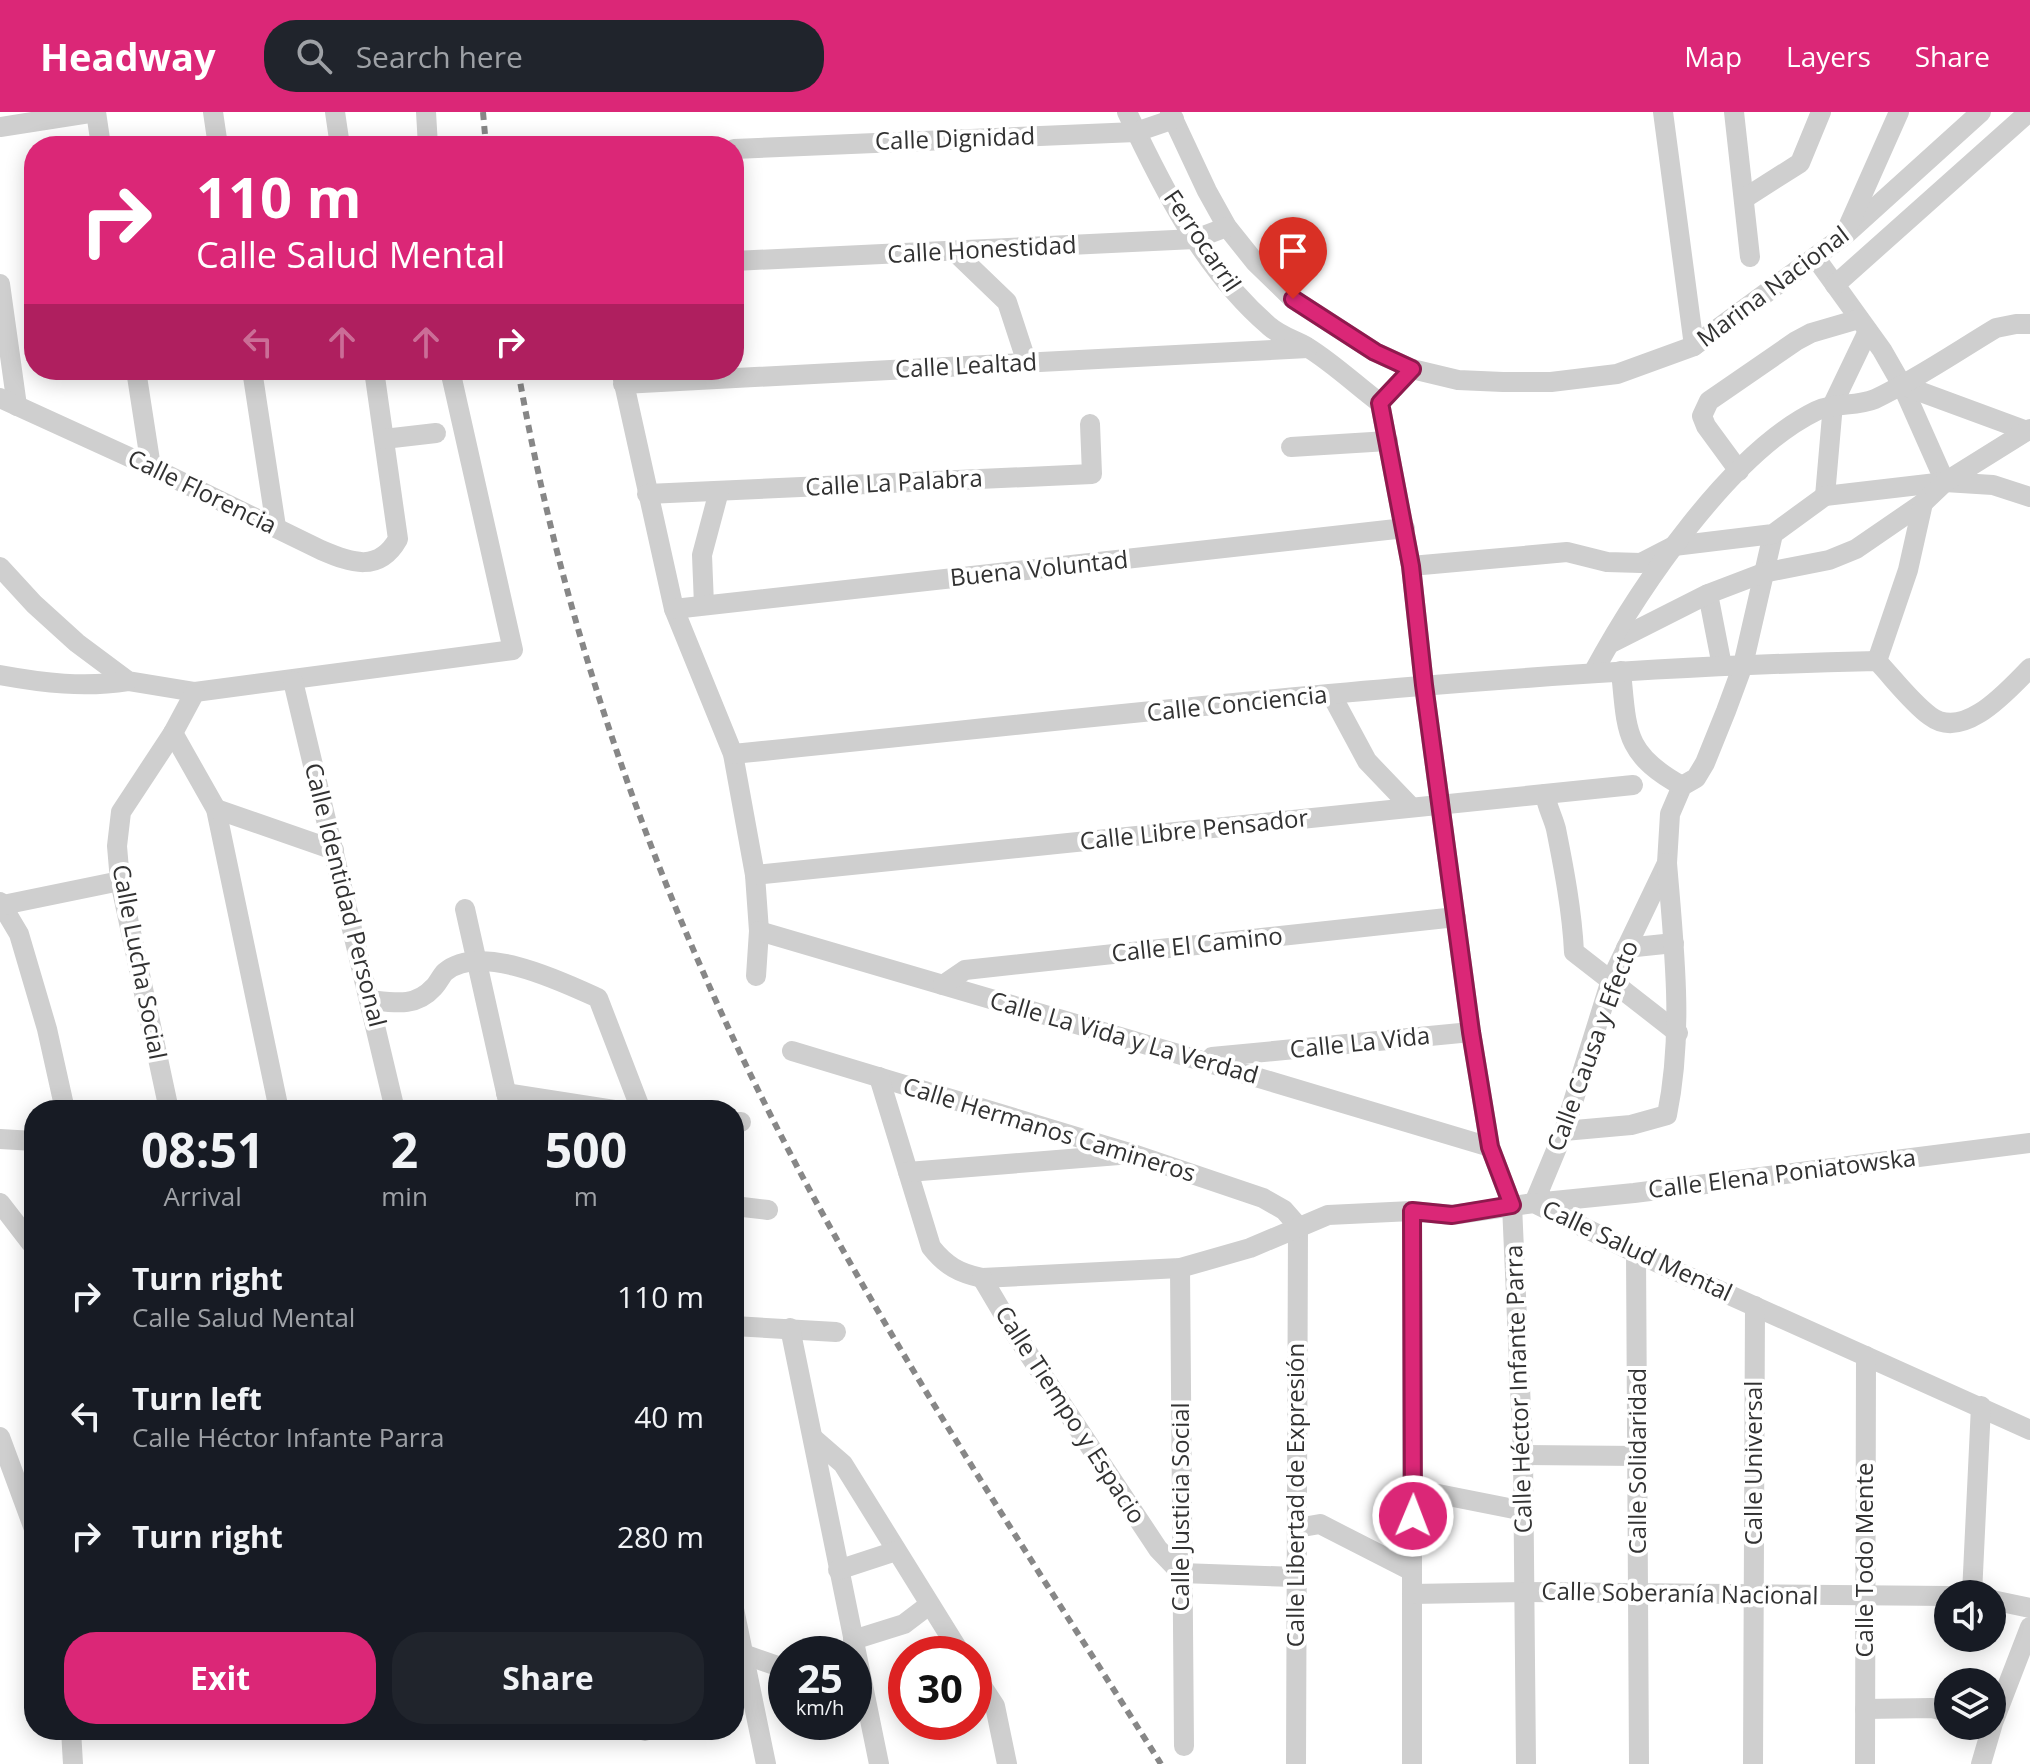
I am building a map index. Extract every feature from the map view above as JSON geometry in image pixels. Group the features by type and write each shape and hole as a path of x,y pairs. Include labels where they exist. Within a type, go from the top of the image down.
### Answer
{"street":[{"path":"0,127 96,112 100,136"},
{"path":"213,112 217,136"},
{"path":"335,112 339,136"},
{"path":"426,112 427,136"},
{"name":"Ferrocarril","path":"1127,112 1195,239 1233,290 1271,329 1308,348 1380,403"},
{"path":"1663,112 1694,346"},
{"path":"1734,112 1750,257"},
{"path":"1745,198 1800,163 1821,112"},
{"path":"1845,235 1899,112"},
{"name":"Marina Nacional","path":"1172,116 1227,227 1255,262 1293,299 1375,352 1412,369 1458,380 1551,382 1617,374 1694,346 1845,235 1981,112"},
{"path":"1835,285 2029,112"},
{"name":"Calle Dignidad","path":"744,149 1136,132 1172,116"},
{"name":"Calle Honestidad","path":"744,261 1195,239 1227,227"},
{"path":"954,251 1007,302 1027,363"},
{"path":"1815,257 1902,385 1945,482"},
{"path":"0,284 9,402"},
{"path":"1594,671 1674,546 1739,471 1776,437 1816,411 1833,404 1871,401 1996,328 2023,324"},
{"path":"1825,496 1833,404 1863,325"},
{"path":"1739,471 1706,426 1702,416 1709,401 1811,333 1863,325"},
{"name":"Calle Lealtad","path":"744,373 1027,363 1308,348"},
{"path":"1380,403 1412,369"},
{"path":"138,380 151,467"},
{"path":"254,380 276,527"},
{"path":"375,380 384,439 436,433"},
{"path":"6,678 93,686 128,681 195,692 513,650 452,380"},
{"path":"623,380 674,609 733,754 755,875 759,931 756,976"},
{"path":"1902,385 2028,430"},
{"name":"Calle Florencia","path":"9,402 346,561 362,563 380,559 391,552 398,539 384,439"},
{"name":"Calle Héctor Infante Parra","path":"1380,403 1411,566 1471,1032 1490,1147 1512,1205 1523,1455 1526,1764"},
{"name":"Calle La Palabra","path":"647,494 1092,474 1090,424"},
{"path":"1609,644 1708,594 1763,573 1829,560 1856,549 1923,503 1945,482 2028,430"},
{"path":"1291,447 1388,441"},
{"path":"1411,566 1567,552 1607,562 1641,563 1674,546 1773,534 1825,496 1945,482 1993,485 2030,497"},
{"path":"704,605 702,555 719,491"},
{"path":"1923,503 1908,570 1877,661 1932,718 1946,722 1961,721 1988,710 2030,668"},
{"name":"Buena Voluntad","path":"674,609 1405,528"},
{"name":"Calle Causa y Efecto","path":"1534,1203 1564,1131 1611,980 1667,863 1670,814 1682,786 1696,778 1705,763 1743,665 1773,534"},
{"path":"0,567 66,633 128,681"},
{"path":"1708,594 1722,666"},
{"name":"Calle Conciencia","path":"733,754 1594,671 1877,661"},
{"path":"1621,671 1627,730 1639,755 1682,786"},
{"name":"Calle Identidad Personal","path":"293,681 393,1100"},
{"name":"Calle Lucha Social","path":"167,1100 120,881 117,846 121,812 173,733 195,692"},
{"path":"1331,694 1367,761 1411,807"},
{"path":"173,733 216,809 277,1100"},
{"name":"Calle Libre Pensador","path":"755,875 1633,785"},
{"path":"1545,794 1555,825 1574,952 1678,1033"},
{"path":"216,809 334,850"},
{"path":"1564,1131 1631,1125 1667,1115 1678,1033 1667,863"},
{"path":"63,1100 47,1029 19,934 1,903 120,881"},
{"path":"465,909 508,1100"},
{"name":"Calle El Camino","path":"943,985 965,970 1456,917"},
{"name":"Calle La Vida y La Verdad","path":"759,931 1490,1147"},
{"path":"1626,948 1674,943"},
{"path":"371,1000 403,1004 420,1000 446,971 477,961 536,970 598,998 637,1100"},
{"name":"Calle La Vida","path":"1200,1059 1471,1032"},
{"name":"Calle Hermanos Camineros","path":"792,1051 1133,1154 1263,1198 1284,1210 1298,1226"},
{"path":"879,1077 908,1172 1133,1154"},
{"path":"0,1139 24,1140"},
{"name":"Calle Elena Poniatowska","path":"1534,1203 2030,1143"},
{"name":"Calle Salud Mental","path":"908,1172 931,1247 943,1262 960,1273 982,1278 1180,1268 1250,1248 1328,1215 1412,1211 1452,1215 1534,1203 1636,1253 2030,1430"},
{"path":"0,1203 24,1235"},
{"path":"744,1207 768,1210"},
{"path":"1412,1211 1412,1764"},
{"name":"Calle Libertad de Expresión","path":"1296,1764 1298,1226"},
{"name":"Calle Solidaridad","path":"1636,1253 1639,1764"},
{"name":"Calle Justicia Social","path":"1180,1268 1184,1746"},
{"name":"Calle Tiempo y Espacio","path":"982,1278 1014,1332 1158,1549 1181,1573"},
{"name":"Calle Universal","path":"1753,1764 1755,1306"},
{"path":"744,1326 836,1332"},
{"path":"790,1328 852,1636"},
{"name":"Calle Todo Mente","path":"1865,1764 1866,1356"},
{"path":"1973,1580 1981,1406"},
{"path":"0,1437 24,1502"},
{"path":"813,1438 843,1464 949,1636"},
{"path":"1523,1455 1639,1456"},
{"path":"1413,1489 1524,1511"},
{"path":"1297,1528 1320,1524 1412,1571"},
{"path":"838,1570 896,1551"},
{"path":"1181,1573 1295,1577"},
{"name":"Calle Soberanía Nacional","path":"1412,1594 1525,1592 1934,1596"},
{"path":"2006,1603 2030,1608"},
{"path":"867,1636 895,1628 929,1605"},
{"path":"2006,1688 2030,1627"},
{"path":"744,1654 768,1663"},
{"path":"744,1659 766,1764"},
{"path":"992,1701 1007,1764"},
{"path":"1865,1709 1934,1708"},
{"path":"72,1740 73,1764"},
{"path":"872,1740 879,1764"},
{"path":"1981,1764 1987,1740"}],"railway":[{"path":"483,112 485,136"},
{"path":"520,380 539,477 565,582 596,687 630,790 712,992 808,1187 891,1334 1161,1764"}],"route":[{"path":"1293,299 1375,352 1412,369 1380,403 1411,566 1471,1032 1490,1147 1512,1205 1452,1215 1412,1211 1413,1516"}]}
